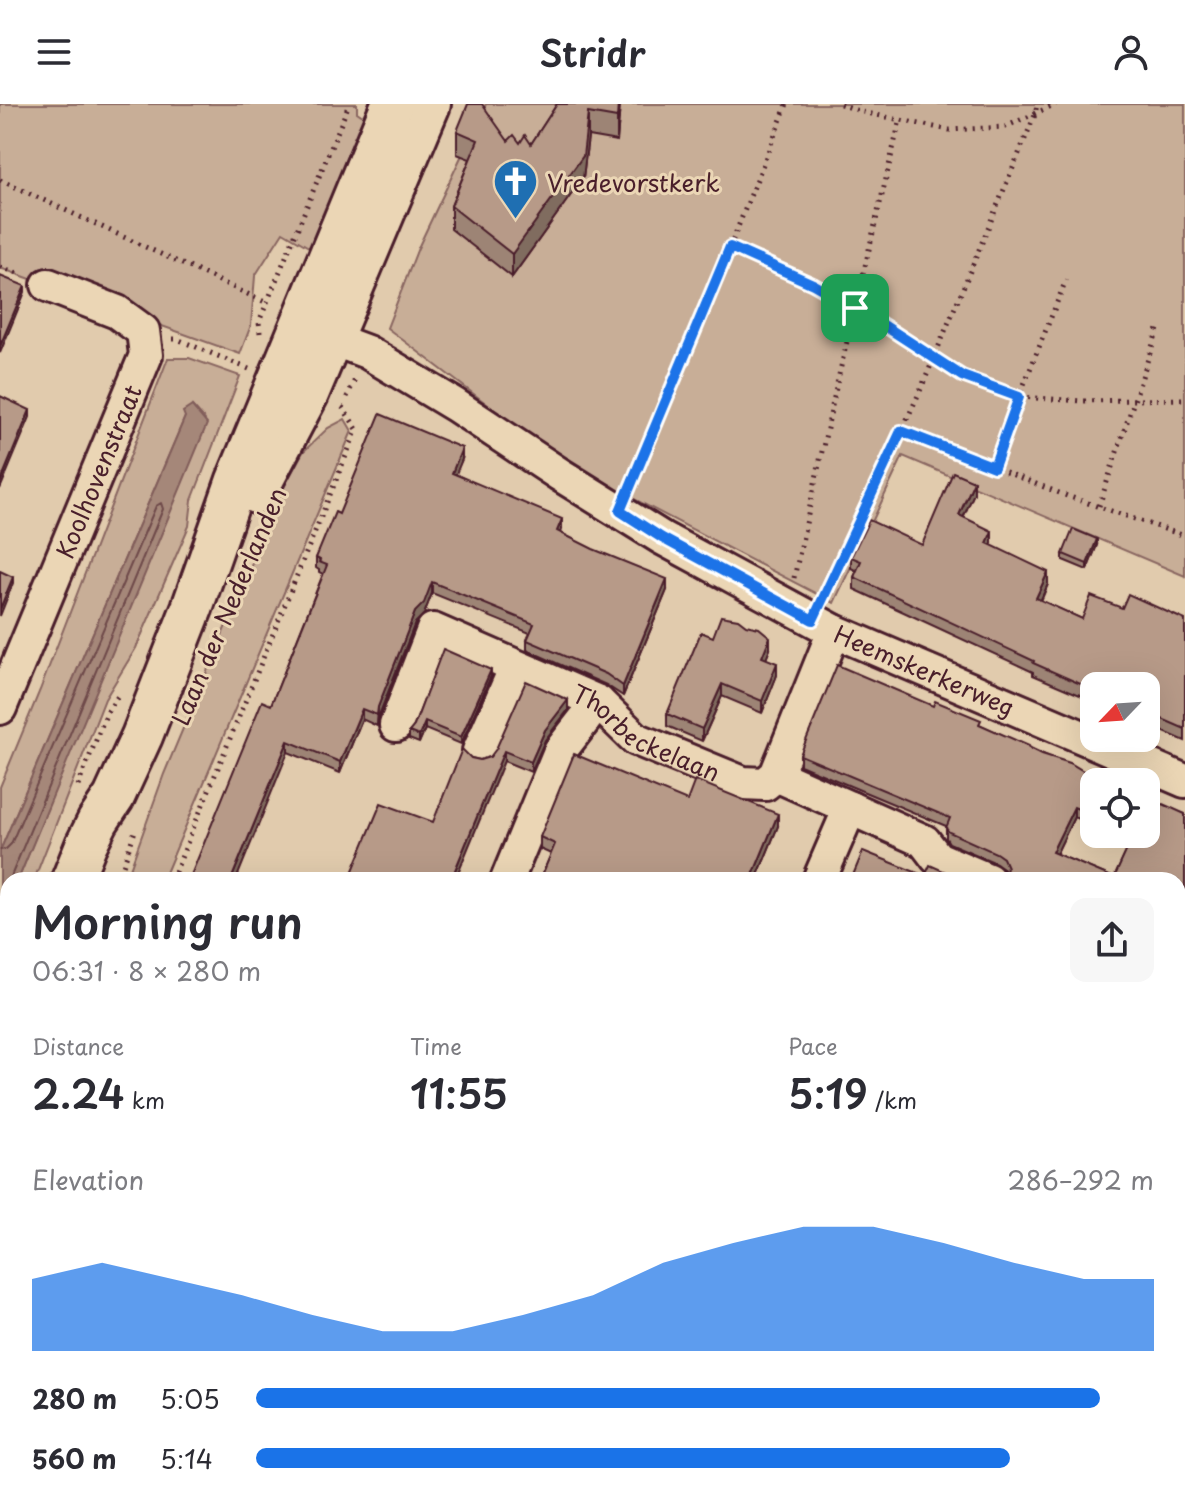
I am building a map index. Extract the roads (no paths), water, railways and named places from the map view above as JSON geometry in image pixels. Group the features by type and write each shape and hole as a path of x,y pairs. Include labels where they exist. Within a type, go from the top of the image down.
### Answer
{"main road":[{"name":"Laan der Nederlanden","path":"333,339 392,104"},
{"name":"Laan der Nederlanden","path":"101,872 126,810 142,736 237,480 333,339 430,104"},
{"name":"Laan der Nederlanden","path":"76,872 98,821 126,810"}],"street":[{"name":"Koolhovenstraat","path":"0,708 146,355 143,331 117,312 48,285"},
{"name":"Heemskerkerweg","path":"333,339 455,405 662,538 812,619 1185,781"},
{"path":"812,619 776,775 924,841 937,858 969,872"},
{"name":"Thorbeckelaan","path":"396,725 433,630 598,702 636,739 743,783 765,784 776,775"},
{"path":"479,751 516,667"},
{"path":"510,872 560,751 598,702"},
{"path":"822,872 850,808"}],"water":[{"path":"192,406 207,424 21,872 0,872 0,851 185,417 183,412"}],"place":[{"name":"Vredevorstkerk","path":"516,221"}]}
